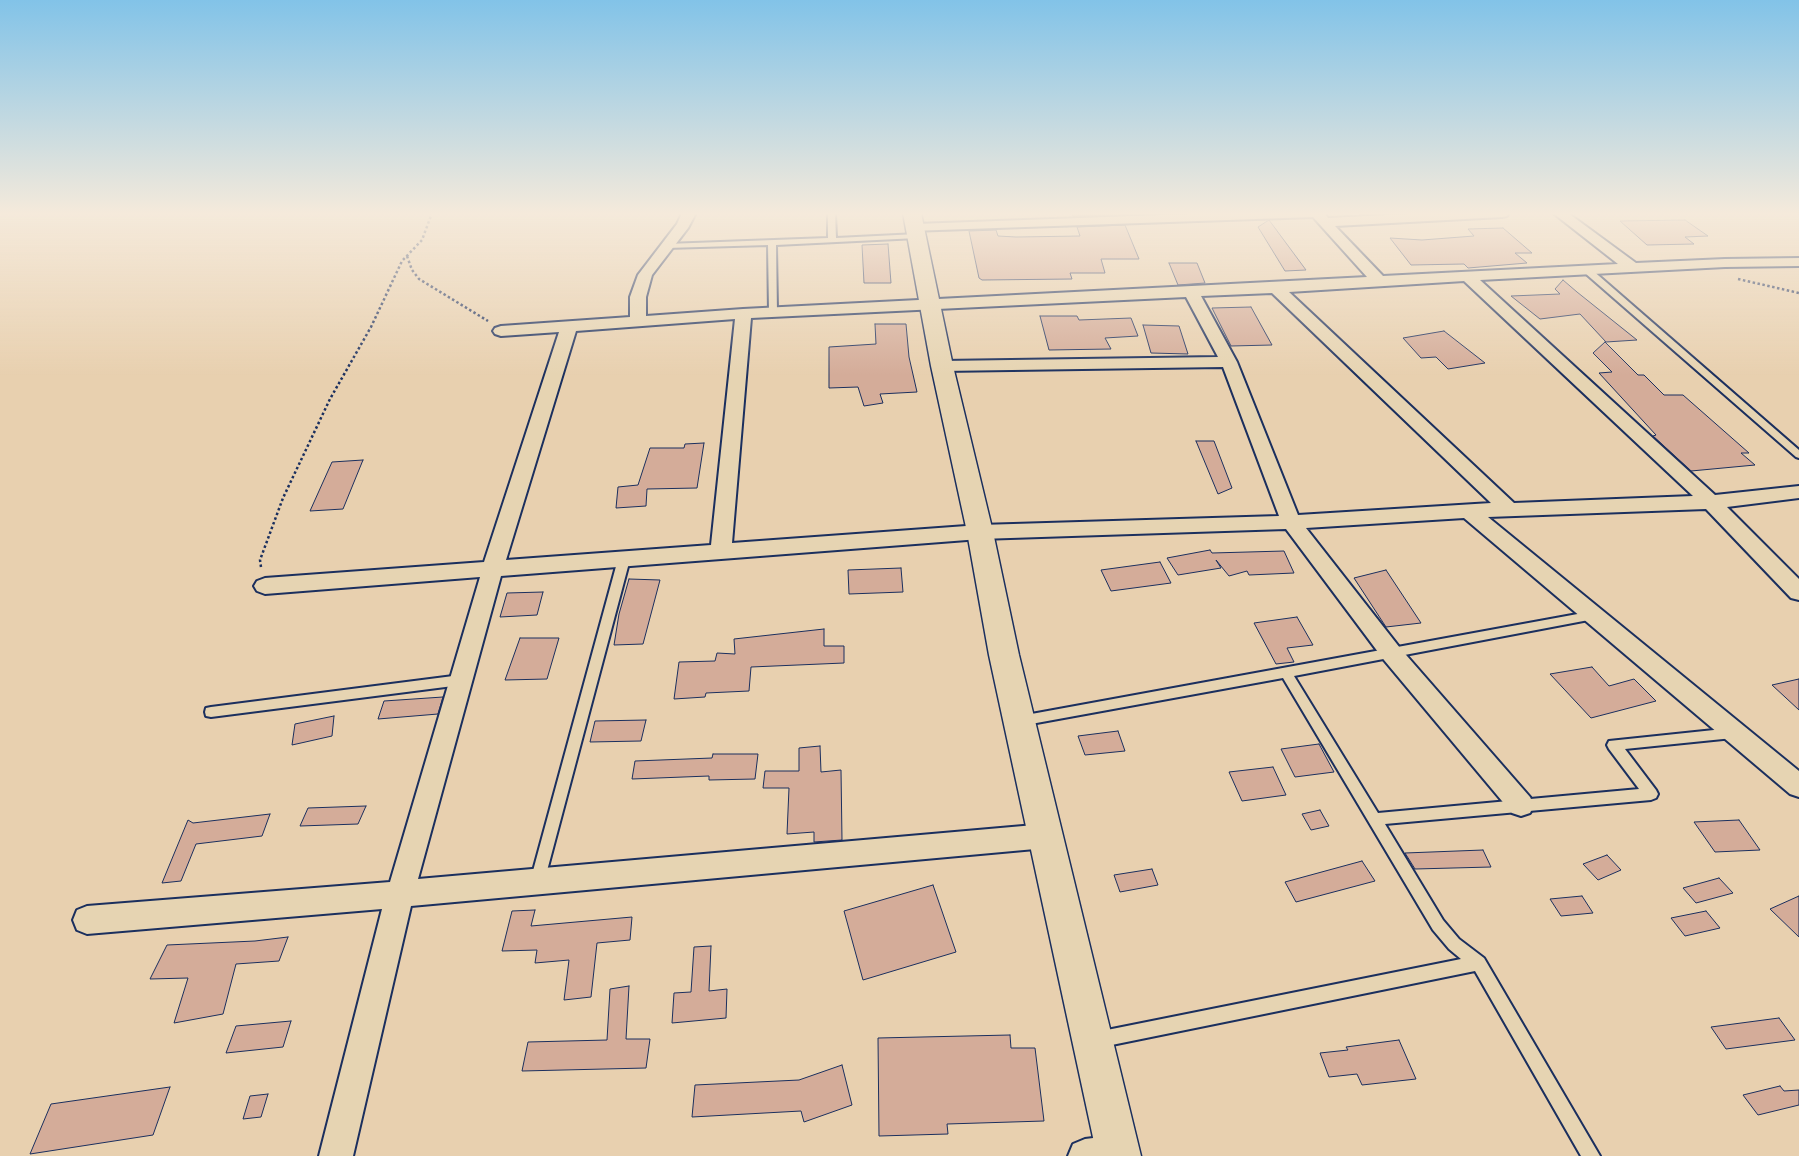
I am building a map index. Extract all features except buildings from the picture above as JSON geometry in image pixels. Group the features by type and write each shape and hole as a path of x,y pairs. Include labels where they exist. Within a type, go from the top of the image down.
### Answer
{"street":[{"path":"638,322 638,297 645,275 651,267"},
{"path":"923,267 942,366 980,532 1004,655 1118,1154 1085,1156"},
{"path":"1366,267 1379,281"},
{"path":"501,331 773,312 1665,267"},
{"path":"1468,277 1711,502 1799,592"},
{"path":"1276,288 1508,509"},
{"path":"1191,291 1229,362 1291,522 1392,654 1520,805"},
{"path":"721,552 743,314"},
{"path":"336,1156 400,894 493,568 568,327"},
{"path":"942,366 1229,362"},
{"path":"264,586 980,532 1291,522 1508,509 1711,502 1799,492"},
{"path":"1468,511 1799,786"},
{"path":"87,920 1046,836"}],"lane":[{"path":"772,267 773,312"},
{"path":"1588,272 1799,455"},
{"path":"536,882 624,559"},
{"path":"1019,721 1594,616"},
{"path":"1286,673 1438,925 1454,944 1479,963 1591,1156"},
{"path":"211,712 461,680"},
{"path":"1374,819 1651,794 1614,745 1735,733"},
{"path":"1092,1040 1479,963"}],"path":[{"path":"264,586 260,560 283,498 330,399 371,327 399,267"},
{"path":"411,267 419,279 475,312 501,331"},
{"path":"1736,278 1799,293"}]}
